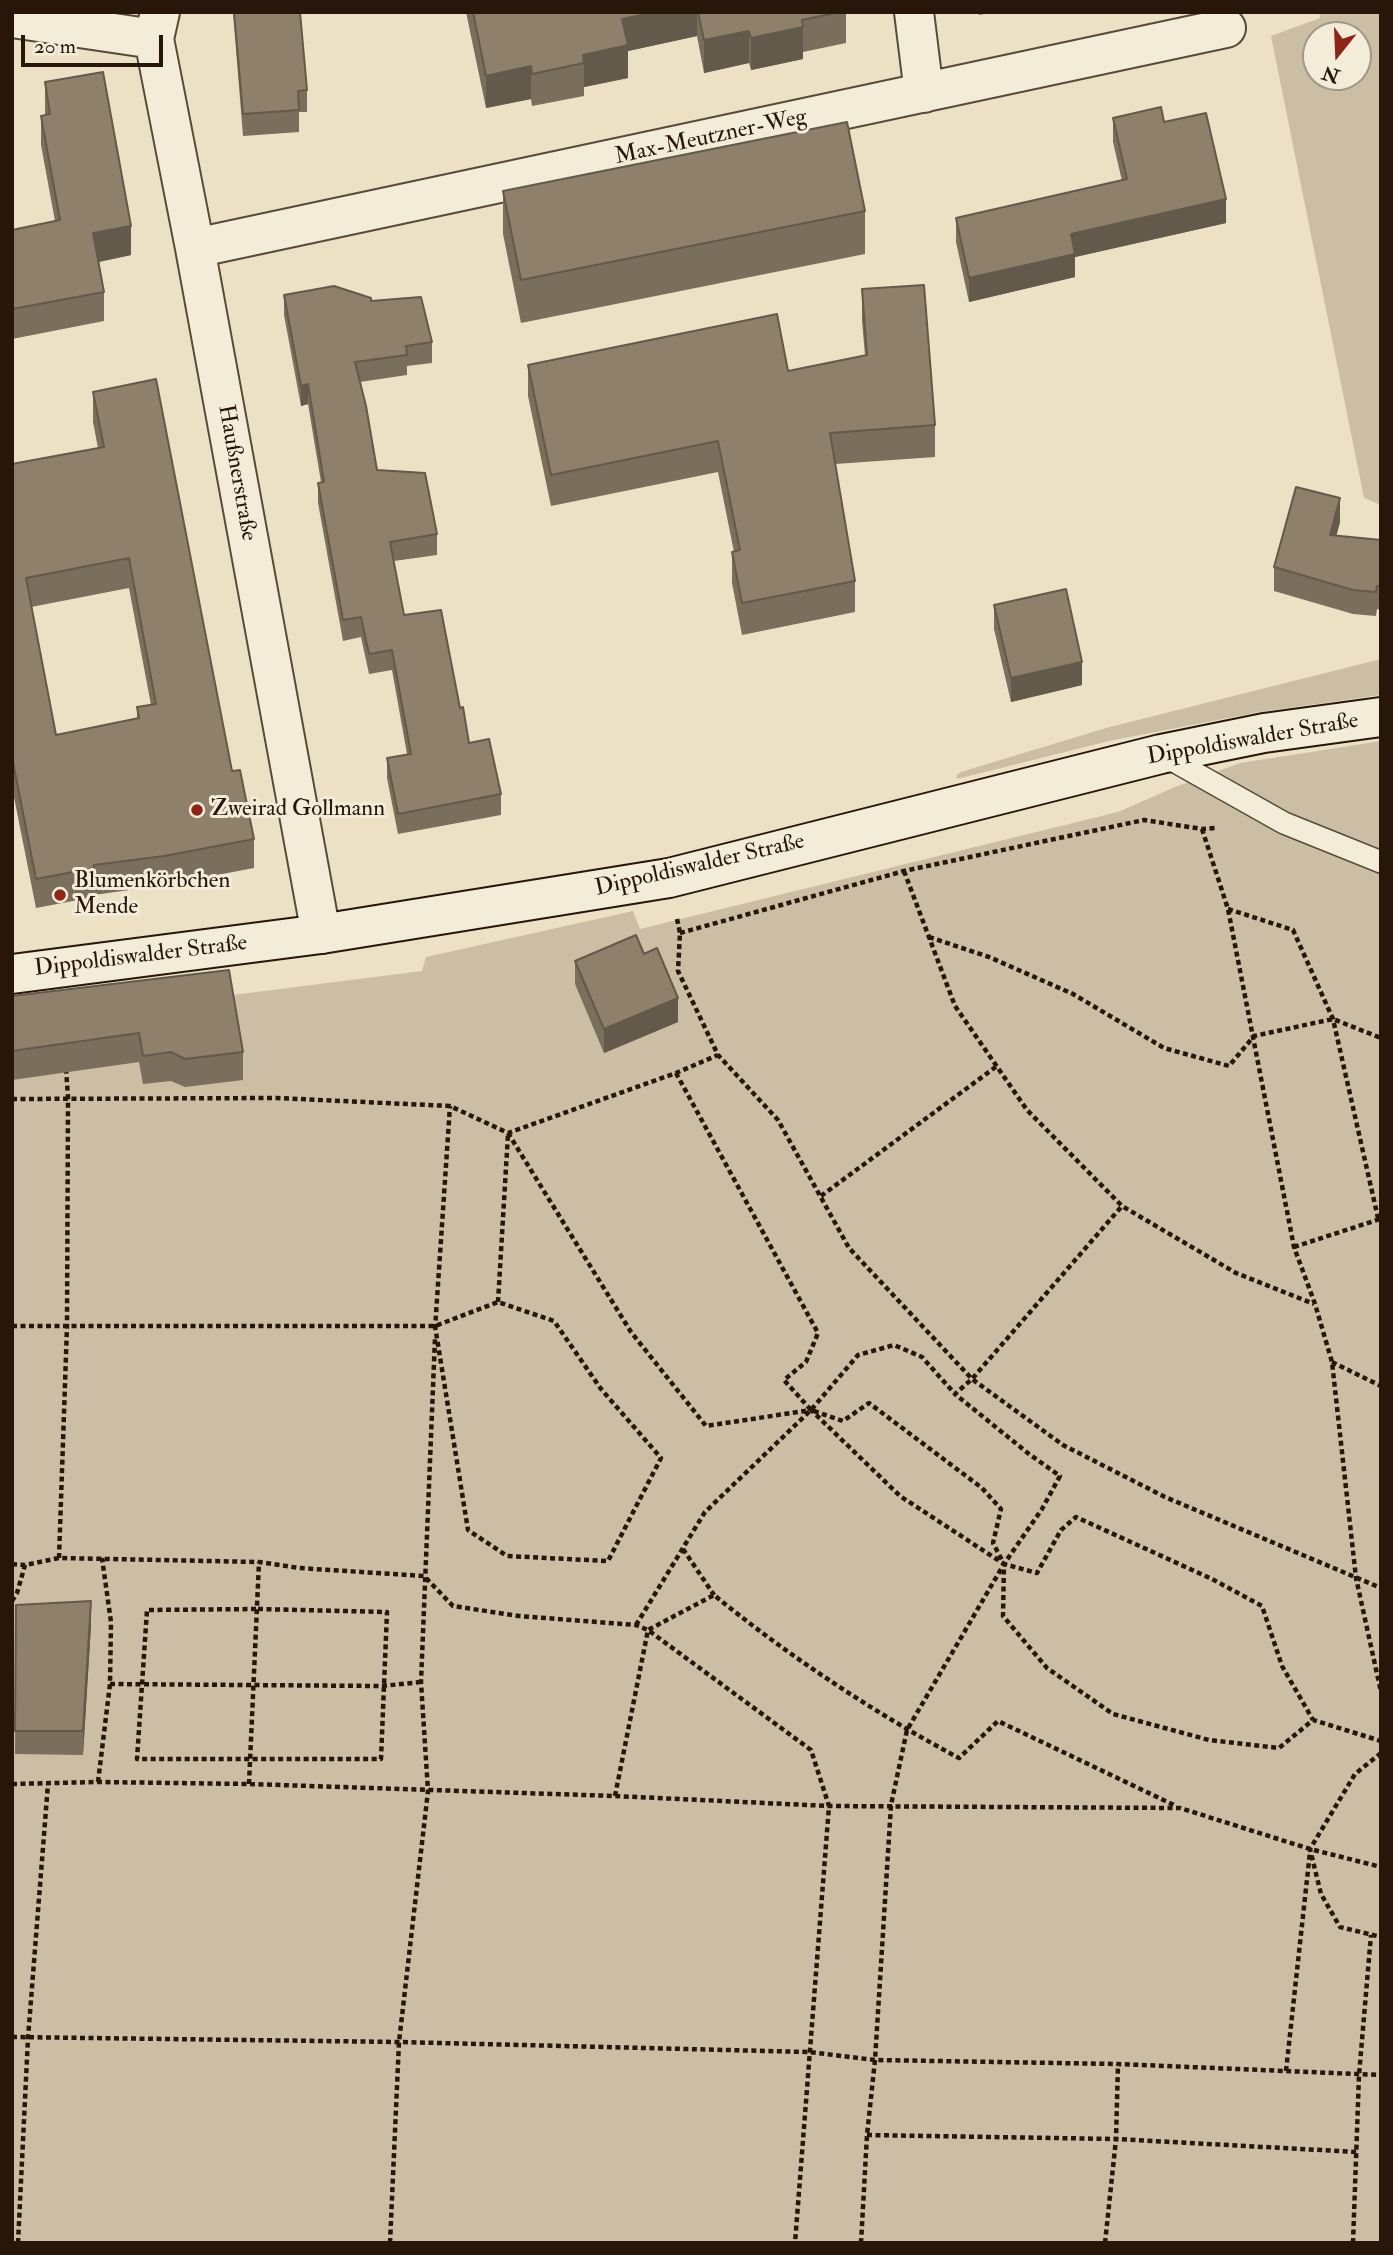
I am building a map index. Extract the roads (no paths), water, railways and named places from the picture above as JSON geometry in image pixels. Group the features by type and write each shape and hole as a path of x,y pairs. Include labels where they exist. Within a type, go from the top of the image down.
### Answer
{"street":[{"path":"914,12 924,93"},
{"path":"12,18 157,26"},
{"name":"Haußnerstraße","path":"157,26 321,934"},
{"name":"Max-Meutzner-Weg","path":"195,248 1226,28"},
{"name":"Dippoldiswalder Straße","path":"12,974 321,934 669,878 1161,754 1264,733 1381,717"}],"lane":[{"path":"1161,754 1284,823 1381,862"}],"place":[{"name":"Zweirad Gollmann","path":"197,810"},
{"name":"Blumenkörbchen Mende","path":"60,895"}]}
